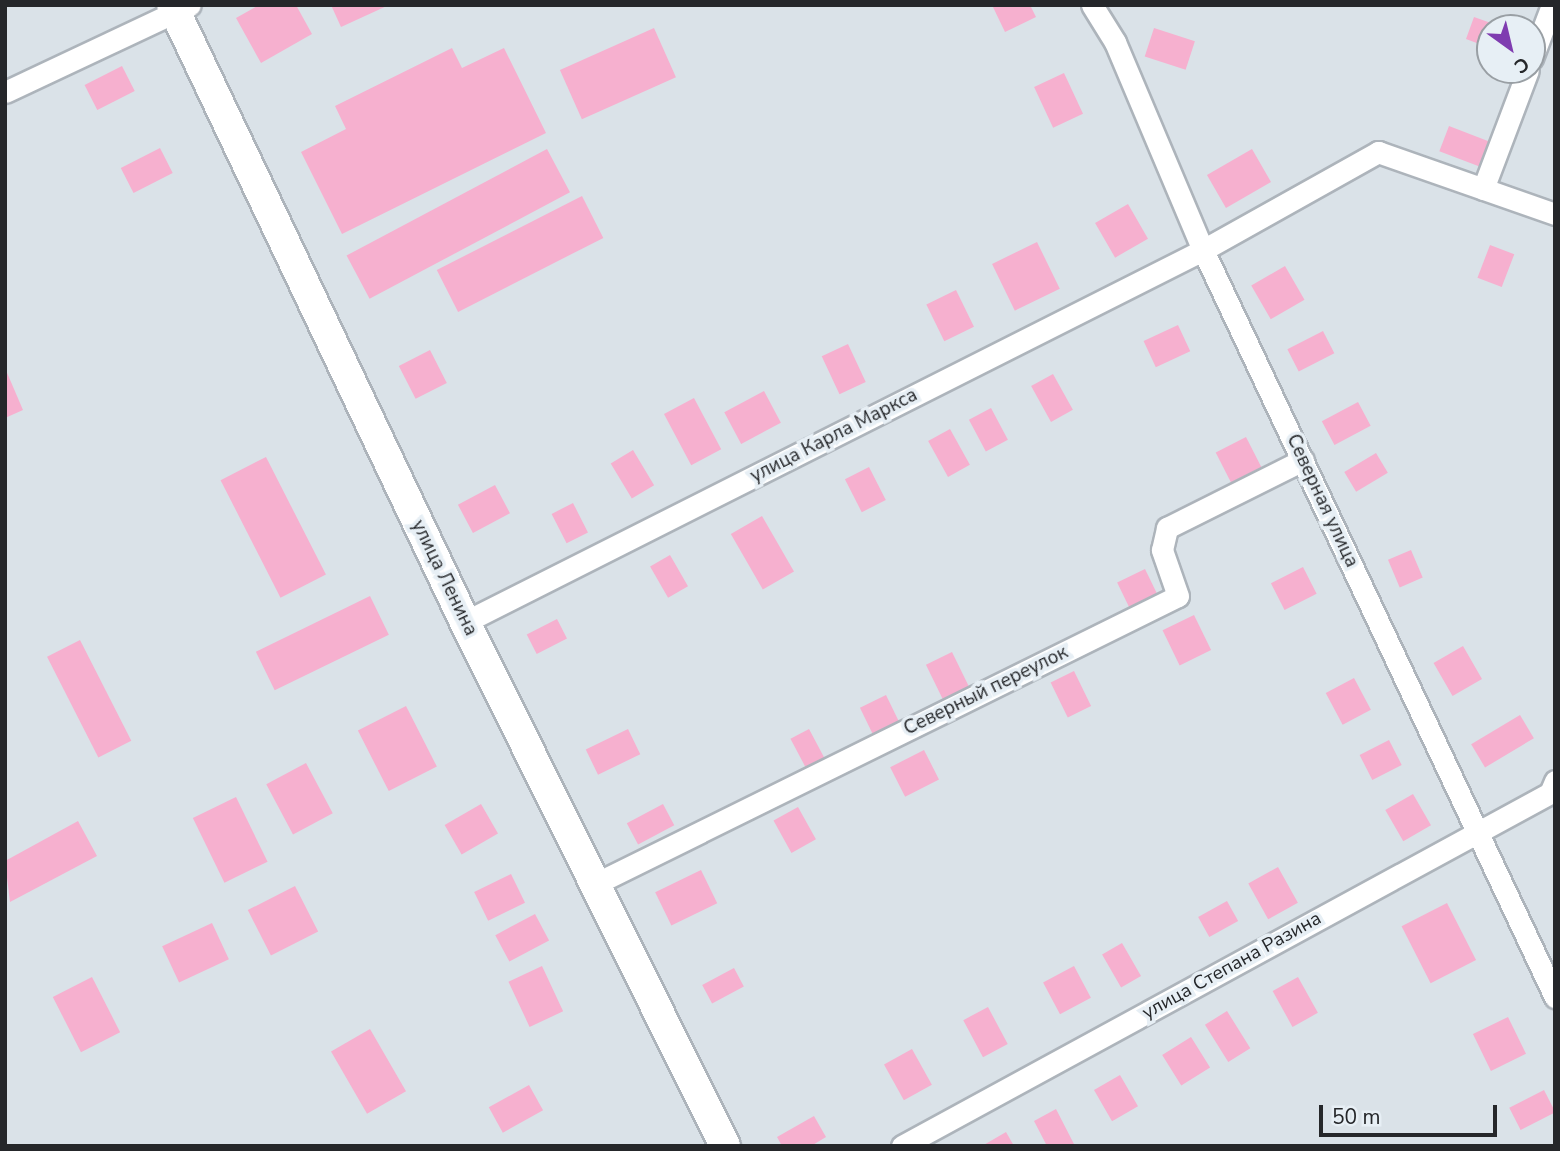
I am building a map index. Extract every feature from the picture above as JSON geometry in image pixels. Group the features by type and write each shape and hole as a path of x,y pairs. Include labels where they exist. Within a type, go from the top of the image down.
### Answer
{"main road":[{"name":"улица Ленина","path":"179,8 465,622 725,1146"}],"street":[{"name":"Северная улица","path":"1092,5 1115,42 1203,250 1555,997"},
{"path":"5,92 179,8"},
{"path":"1483,189 1523,84"},
{"name":"улица Карла Маркса","path":"465,622 1203,250 1378,152 1555,214"},
{"name":"Северный переулок","path":"595,884 1178,596 1162,550 1167,528 1303,460"},
{"name":"улица Степана Разина","path":"902,1146 1550,793 1555,781"}],"building":[{"path":"259,5 296,5 312,34 261,63 236,18"},
{"path":"331,5 389,5 341,27"},
{"path":"992,5 1030,5 1036,17 1005,32"},
{"path":"1474,17 1476,18 1476,43 1466,39"},
{"path":"654,28 676,77 582,119 560,70"},
{"path":"1154,28 1195,41 1186,70 1145,57"},
{"path":"452,48 462,68 504,48 546,133 342,234 301,152 346,129 335,106"},
{"path":"122,66 135,91 97,110 85,85"},
{"path":"1064,73 1083,114 1053,128 1034,87"},
{"path":"1449,126 1489,141 1479,167 1439,151"},
{"path":"160,148 173,173 134,193 121,168"},
{"path":"547,149 570,192 370,299 347,256"},
{"path":"1252,149 1271,182 1226,208 1207,175"},
{"path":"582,196 603,238 458,312 437,270"},
{"path":"1128,204 1148,239 1115,258 1095,223"},
{"path":"1037,242 1060,289 1015,311 992,264"},
{"path":"1490,245 1514,254 1502,287 1477,278"},
{"path":"1285,266 1304,300 1271,319 1251,286"},
{"path":"956,290 974,327 944,341 926,304"},
{"path":"1178,325 1190,351 1156,367 1144,341"},
{"path":"1323,331 1334,353 1299,371 1287,349"},
{"path":"848,344 866,382 839,394 822,356"},
{"path":"430,350 447,383 416,399 399,366"},
{"path":"5,368 23,410 5,418"},
{"path":"1053,374 1073,410 1051,422 1031,386"},
{"path":"764,391 781,423 741,444 724,412"},
{"path":"694,398 721,449 691,465 664,414"},
{"path":"1358,402 1371,426 1334,445 1322,421"},
{"path":"991,408 1008,440 986,452 969,420"},
{"path":"950,429 970,465 948,477 928,441"},
{"path":"1246,437 1261,467 1231,483 1216,452"},
{"path":"633,450 654,485 632,499 611,463"},
{"path":"1376,453 1388,473 1356,492 1344,472"},
{"path":"266,457 326,575 280,598 221,480"},
{"path":"869,467 886,500 862,512 845,479"},
{"path":"495,485 510,513 473,533 458,505"},
{"path":"573,503 588,532 567,543 552,514"},
{"path":"762,516 794,571 763,589 731,534"},
{"path":"1411,550 1423,578 1400,587 1388,560"},
{"path":"670,555 688,586 668,598 650,566"},
{"path":"1303,567 1317,594 1285,610 1271,583"},
{"path":"1145,569 1158,596 1130,610 1117,583"},
{"path":"370,596 389,635 275,690 256,652"},
{"path":"1194,615 1211,650 1180,665 1163,630"},
{"path":"557,619 567,639 537,654 527,634"},
{"path":"80,640 131,741 98,757 47,657"},
{"path":"1463,646 1482,679 1453,696 1434,663"},
{"path":"952,652 970,689 944,702 926,665"},
{"path":"1074,671 1091,706 1068,717 1051,682"},
{"path":"1354,678 1371,710 1343,725 1326,693"},
{"path":"886,695 899,722 873,735 860,708"},
{"path":"406,706 437,767 389,791 358,731"},
{"path":"1520,715 1534,738 1485,768 1471,744"},
{"path":"628,729 640,754 598,775 586,750"},
{"path":"809,729 825,759 806,769 790,739"},
{"path":"1389,740 1402,765 1372,780 1360,755"},
{"path":"924,750 939,779 905,797 890,767"},
{"path":"306,763 333,813 293,834 266,784"},
{"path":"1413,794 1431,825 1403,841 1385,810"},
{"path":"236,797 268,862 224,883 193,818"},
{"path":"481,804 498,833 462,854 445,825"},
{"path":"663,804 674,825 638,844 627,823"},
{"path":"798,807 816,839 791,853 774,821"},
{"path":"78,821 97,856 10,902 5,861"},
{"path":"1278,867 1298,903 1268,919 1248,883"},
{"path":"701,870 717,903 671,926 655,892"},
{"path":"511,874 525,903 488,921 474,892"},
{"path":"295,886 318,931 271,956 248,910"},
{"path":"1227,901 1238,921 1209,937 1198,917"},
{"path":"1447,903 1476,960 1431,983 1402,926"},
{"path":"535,914 549,940 509,962 495,935"},
{"path":"212,923 229,959 179,982 162,946"},
{"path":"1122,943 1141,976 1121,987 1102,954"},
{"path":"542,966 563,1011 530,1027 508,982"},
{"path":"1074,966 1091,998 1060,1014 1043,982"},
{"path":"734,968 744,987 712,1003 702,985"},
{"path":"92,977 120,1032 81,1052 53,997"},
{"path":"1298,977 1318,1013 1293,1027 1273,991"},
{"path":"988,1007 1008,1044 983,1057 963,1020"},
{"path":"1227,1011 1250,1048 1228,1062 1205,1025"},
{"path":"1508,1017 1526,1054 1491,1071 1473,1034"},
{"path":"370,1029 406,1091 367,1114 331,1052"},
{"path":"1191,1037 1210,1068 1181,1086 1162,1055"},
{"path":"912,1049 932,1085 904,1100 884,1065"},
{"path":"1120,1075 1138,1106 1112,1121 1094,1090"},
{"path":"529,1085 543,1110 503,1133 489,1107"},
{"path":"1544,1090 1555,1112 1521,1130 1509,1108"},
{"path":"1056,1109 1075,1146 1047,1146 1034,1121"},
{"path":"814,1116 826,1137 811,1146 782,1146 777,1137"},
{"path":"1006,1132 1014,1146 982,1146"}]}
